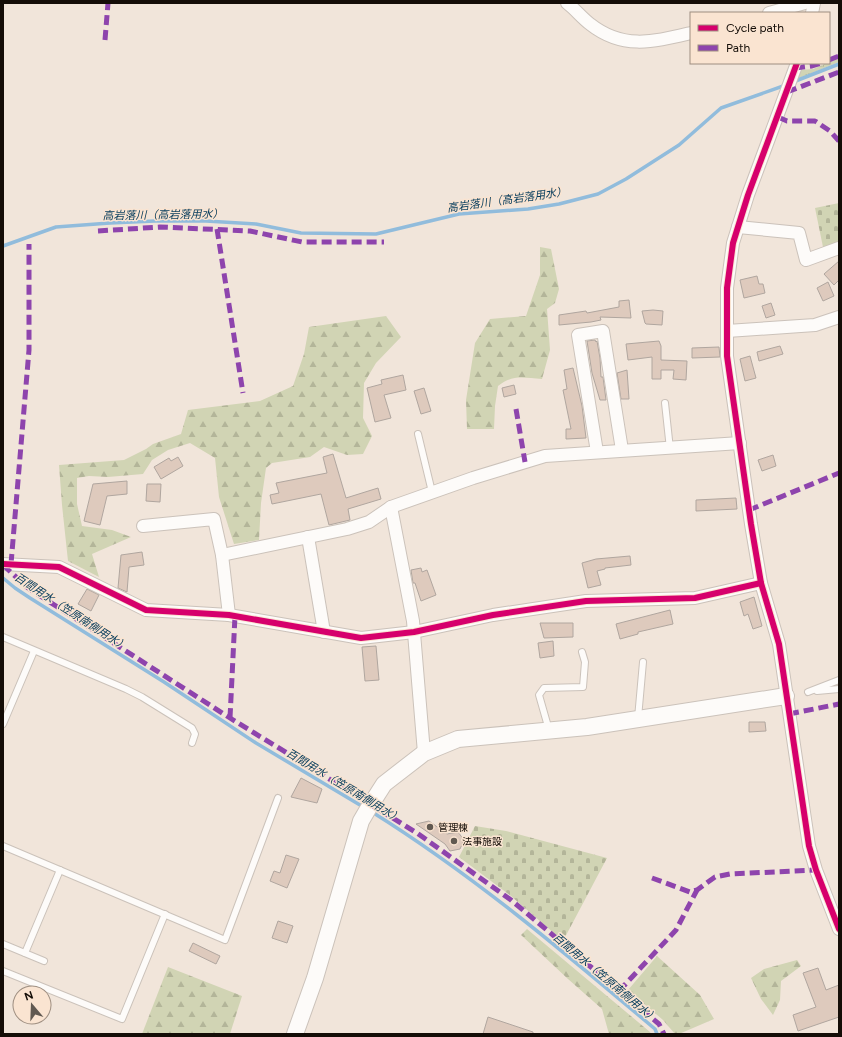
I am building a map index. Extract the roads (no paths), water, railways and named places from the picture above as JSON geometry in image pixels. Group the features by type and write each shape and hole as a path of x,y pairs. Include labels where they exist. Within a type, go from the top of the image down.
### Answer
{"street":[{"path":"567,3 589,24 605,35 621,40 648,42 690,33"},
{"path":"773,12 805,3"},
{"path":"796,66 748,195 733,243 727,288 727,356 751,524 761,583 779,644 809,846 816,870 839,929"},
{"path":"738,227 800,233 806,260 839,248"},
{"path":"727,331 815,325 839,317"},
{"path":"597,452 578,335 603,331 622,450"},
{"path":"222,556 347,529 369,522 391,506 545,456 622,450 670,449 740,443"},
{"path":"391,506 413,621 424,753"},
{"path":"143,526 214,519 222,556 229,615"},
{"path":"308,537 324,632"},
{"path":"3,564 59,567 146,610 229,615 361,638 414,632 493,615 586,601 694,598 761,583"},
{"path":"295,1034 315,978 361,821 384,784 424,753 458,740 587,726 786,696"}],"lane":[{"path":"665,403 670,449"},
{"path":"418,434 432,492"},
{"path":"3,637 142,697 192,728 195,734 192,743"},
{"path":"3,724 34,651"},
{"path":"549,730 539,695 544,688 583,686 585,662 582,652"},
{"path":"638,718 643,662"},
{"path":"839,680 808,692 839,689"},
{"path":"3,846 225,940 278,798"},
{"path":"25,953 60,870"},
{"path":"3,971 122,1019 165,914"},
{"path":"3,944 44,961"}],"waterway":[{"name":"高岩落川（高岩落用水）","path":"793,82 839,64"},
{"name":"高岩落川（高岩落用水）","path":"3,246 56,227 155,221 206,221 256,224 301,233 376,234 459,214 528,209 559,204 598,194 626,179 679,145 721,108 786,85"},
{"name":"百間用水（笠原南側用水）","path":"3,578 30,598 164,682 256,743 365,808"},
{"name":"百間用水（笠原南側用水）","path":"372,812 446,862 517,915 587,971 655,1029 657,1034"}],"place":[{"name":"管理棟","path":"430,827"},
{"name":"法事施設","path":"454,841"}]}
